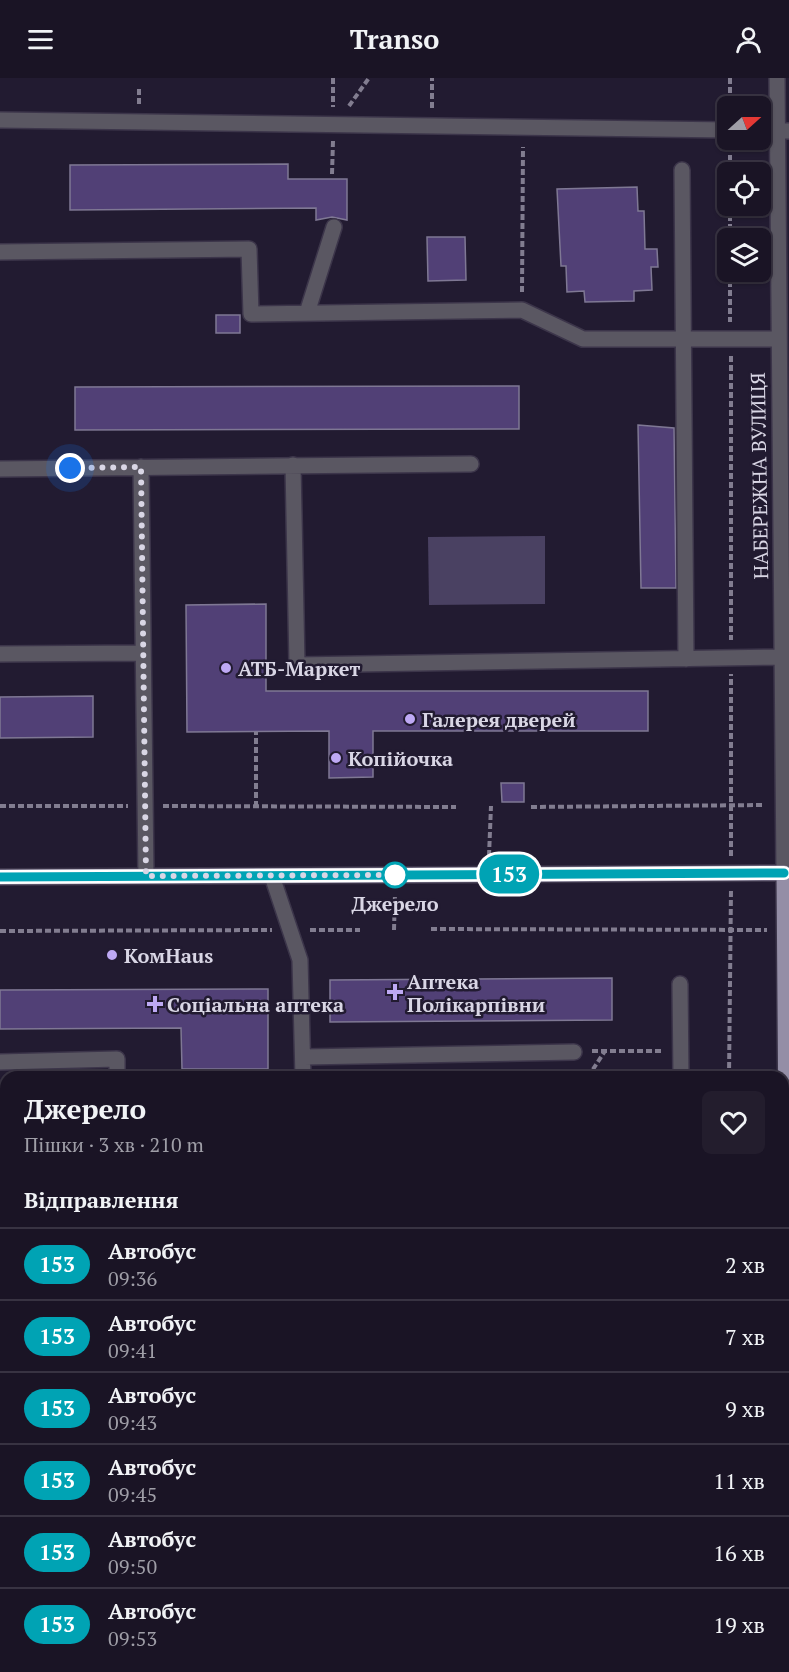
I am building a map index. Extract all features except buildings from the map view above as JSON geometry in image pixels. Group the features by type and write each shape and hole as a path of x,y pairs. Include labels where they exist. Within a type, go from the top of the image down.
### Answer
{"main road":[{"path":"0,877 786,873 784,1071"}],"street":[{"name":"НАБЕРЕЖНА ВУЛИЦЯ","path":"777,78 783,131 779,339 783,804 786,873"},
{"path":"0,120 717,130"},
{"path":"682,170 686,658"},
{"path":"307,313 334,227"},
{"path":"0,252 249,249 250,314 522,310 583,339 779,339"},
{"path":"0,469 471,464"},
{"path":"293,465 297,665 782,657"},
{"path":"141,467 146,876"},
{"path":"0,654 143,652"},
{"path":"272,876 300,960 303,1071"},
{"path":"680,984 681,1071"},
{"path":"304,1057 574,1052"},
{"path":"0,1062 117,1059 117,1071"}],"path":[{"path":"332,174 333,78"},
{"path":"334,125 369,78"},
{"path":"432,78 432,127"},
{"path":"730,78 730,96"},
{"path":"522,310 523,128"},
{"path":"256,732 256,807"},
{"path":"531,807 783,804"},
{"path":"0,806 456,807"},
{"path":"489,874 491,806"},
{"path":"394,930 395,875"},
{"path":"0,931 278,930"},
{"path":"302,930 360,930"},
{"path":"431,930 784,930"},
{"path":"592,1071 606,1051"},
{"path":"574,1052 681,1051"}],"shaded area":[{"path":"545,536 545,604 429,605 428,537"}],"bus line":[{"name":"153","path":"0,877 784,873"}],"place":[{"name":"АТБ-Маркет","path":"226,668"},
{"name":"Галерея дверей","path":"410,719"},
{"name":"Копійочка","path":"336,758"},
{"name":"Джерело","path":"395,875"},
{"name":"КомHaus","path":"112,955"},
{"name":"Аптека Полікарпівни","path":"395,992"},
{"name":"Соціальна аптека","path":"155,1004"}],"route":[{"path":"70,468 141,467 146,876 395,875"}]}
